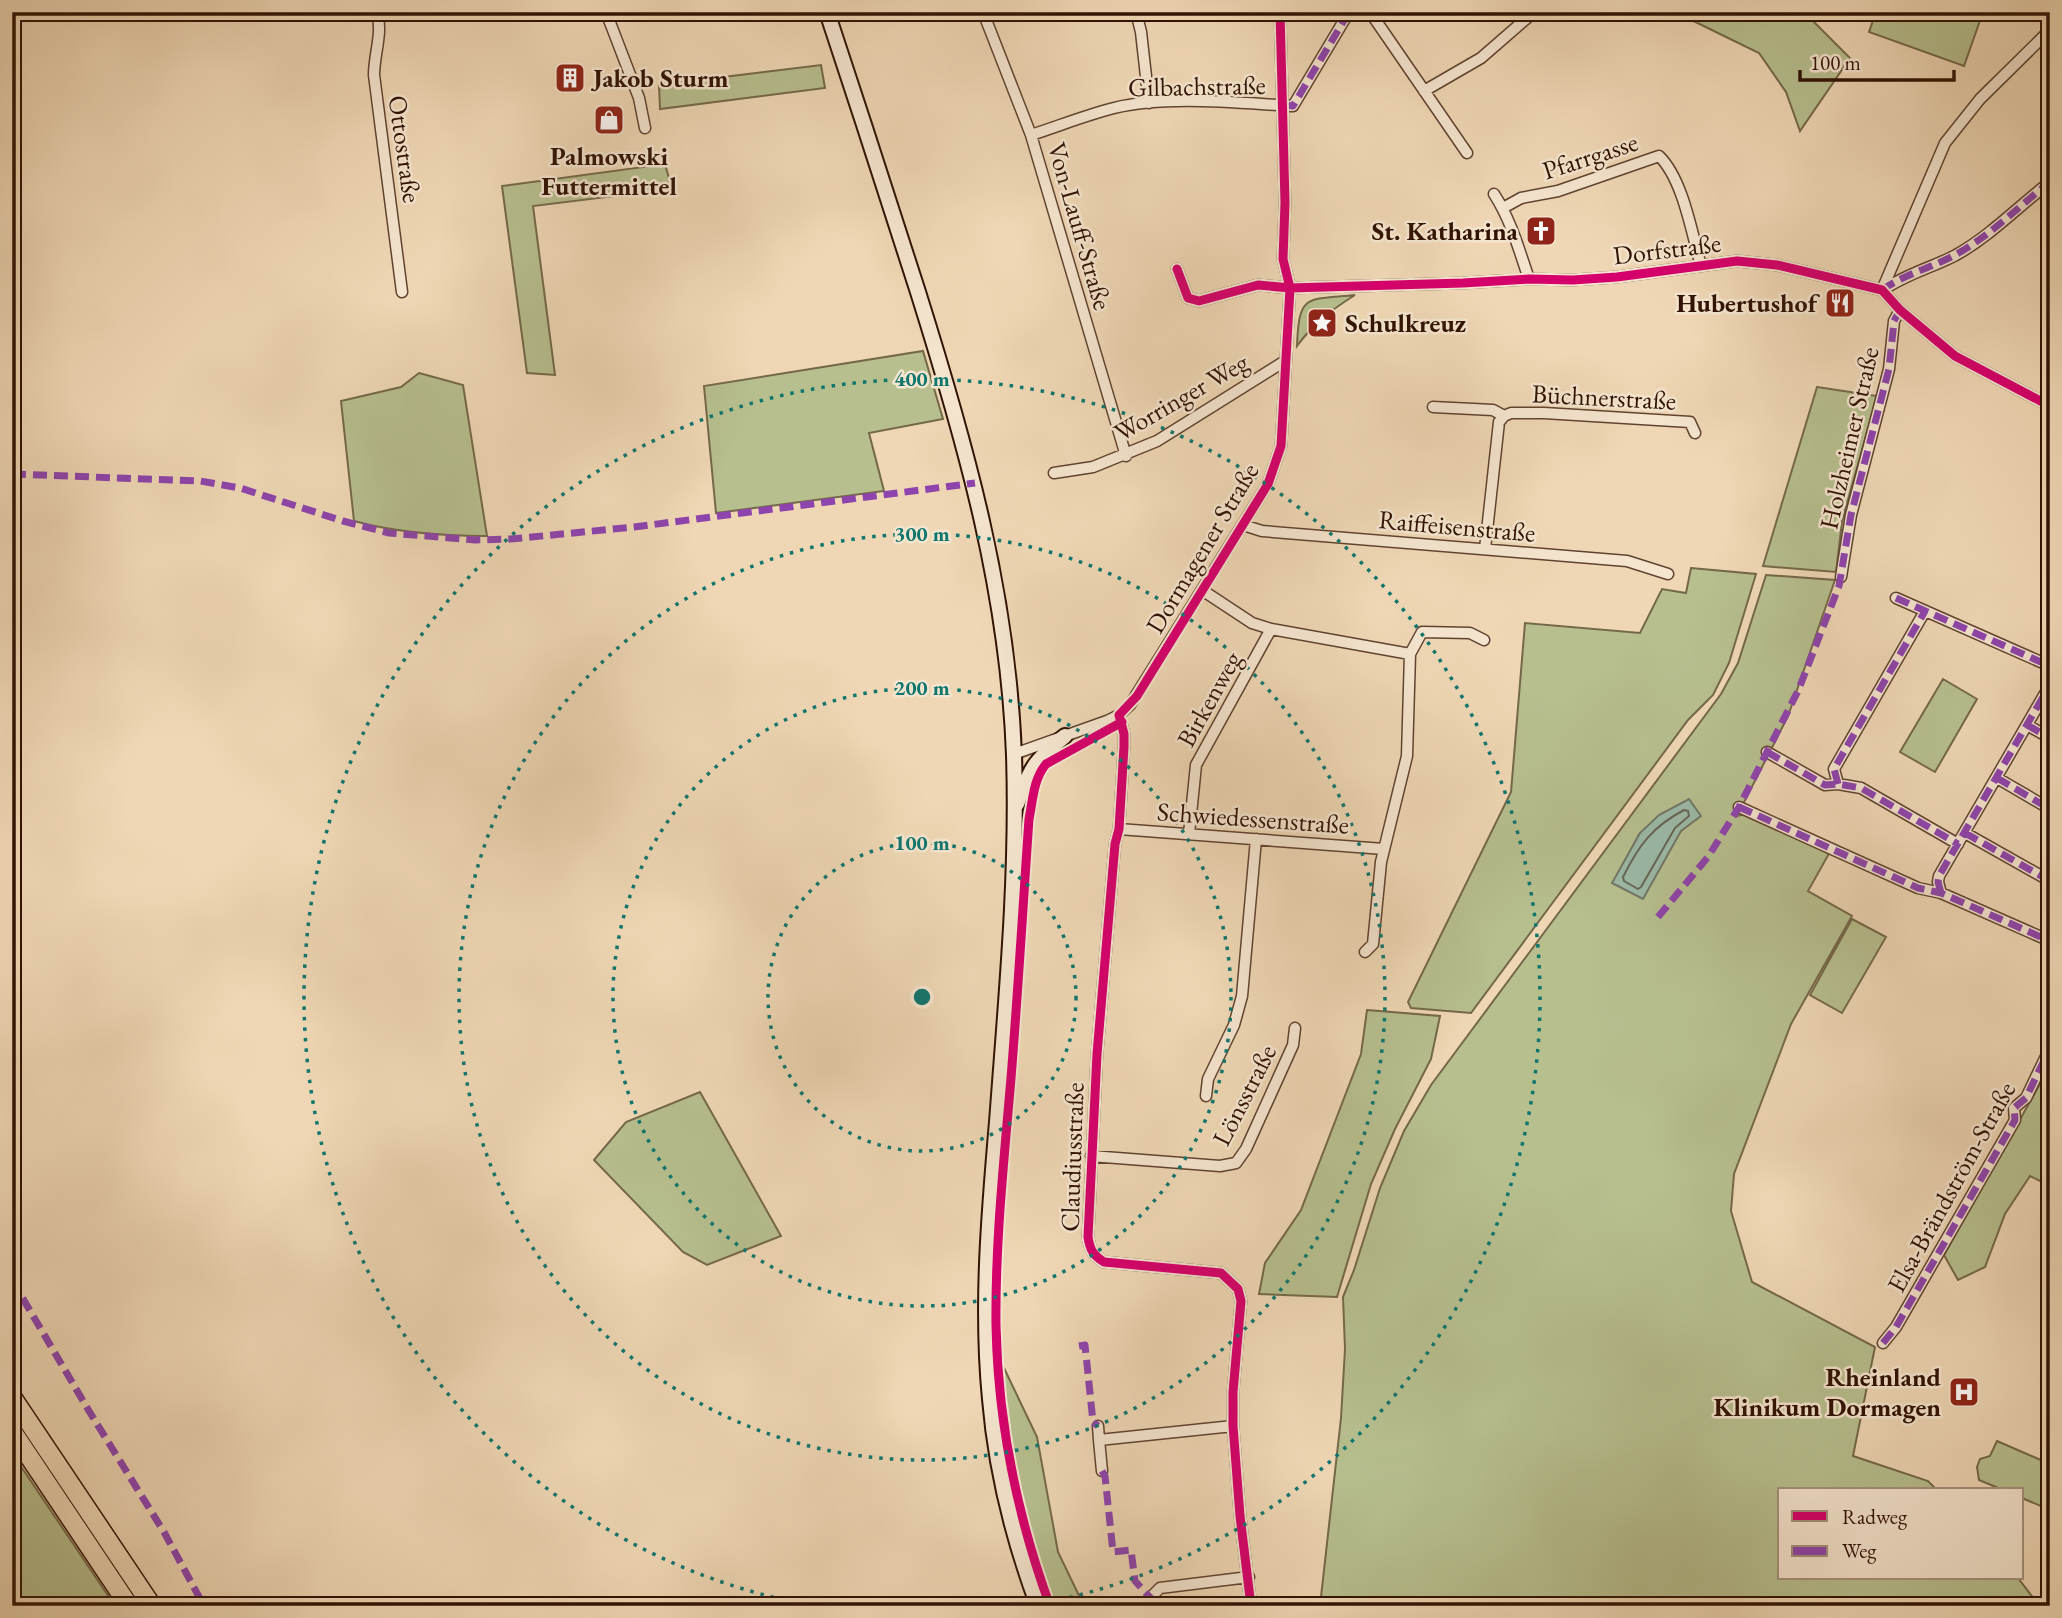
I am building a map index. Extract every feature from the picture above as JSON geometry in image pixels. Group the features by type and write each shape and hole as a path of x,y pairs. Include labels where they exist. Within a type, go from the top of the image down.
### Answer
{"highway":[{"path":"12,1398 152,1606"},
{"path":"12,1431 129,1606"}],"main road":[{"path":"827,12 928,324 975,483 1003,638 1014,754 1014,812 1008,976 990,1206 986,1325 990,1401 999,1468 1012,1528 1038,1606"},
{"path":"2044,12 2050,20"},
{"path":"1014,812 1032,767 1041,755 1065,736"}],"street":[{"name":"Ottostraße","path":"377,12 380,31 374,58 374,75 402,292"},
{"path":"607,12 639,98 645,128"},
{"name":"Von-Lauff-Straße","path":"983,12 1031,135 1126,456"},
{"path":"1136,12 1141,32 1149,103"},
{"name":"Dormagener Straße","path":"1014,754 1119,715 1137,696 1268,484 1282,446 1290,288 1283,259 1285,203 1280,12"},
{"path":"1283,105 1293,106 1349,12"},
{"path":"1370,12 1467,153"},
{"path":"1424,91 1481,58 1534,12"},
{"path":"1882,290 1945,143 1980,99 2050,30"},
{"name":"Gilbachstraße","path":"1031,135 1115,108 1149,103 1283,105"},
{"name":"Pfarrgasse","path":"1503,208 1521,198 1558,191 1658,156 1667,163 1685,208 1701,266"},
{"path":"1882,290 1901,277 1955,255 1983,237 2050,181"},
{"path":"1494,194 1503,208 1529,279"},
{"name":"Dorfstraße","path":"1177,269 1188,298 1194,301 1258,285 1290,288 1463,284 1529,279 1573,280 1737,261 1777,265 1882,290"},
{"path":"1882,290 1900,310 1955,356 2050,407"},
{"name":"Holzheimer Straße","path":"1841,577 1851,515 1889,369 1894,321 1900,310"},
{"name":"Worringer Weg","path":"1054,473 1093,467 1126,456 1157,441 1285,361"},
{"name":"Büchnerstraße","path":"1433,407 1493,410 1504,416"},
{"name":"Büchnerstraße","path":"1485,550 1499,422 1504,416 1511,413 1544,413 1690,422 1695,433"},
{"name":"Raiffeisenstraße","path":"1243,525 1262,531 1627,561 1668,574"},
{"path":"1202,590 1252,623 1410,654"},
{"path":"1896,598 2050,666"},
{"path":"1838,784 1834,769 1924,611"},
{"name":"Birkenweg","path":"1189,834 1196,765 1272,629"},
{"path":"1365,952 1373,944 1384,849 1407,756 1410,654 1422,632 1470,633 1484,640"},
{"path":"1941,893 1938,882 1940,876 2050,685"},
{"name":"Claudiusstraße","path":"1119,715 1124,734 1119,829 1115,844 1091,1156 1088,1237 1090,1249 1104,1262 1221,1273 1238,1289 1241,1301 1233,1426 1251,1606"},
{"path":"2027,725 2050,738"},
{"path":"1767,752 1825,785 1838,784 1861,789 1958,844"},
{"path":"1997,778 2050,809"},
{"path":"1739,807 1918,888 1941,893 2050,941"},
{"name":"Schwiedessenstraße","path":"1119,829 1384,849"},
{"path":"1965,833 2050,881"},
{"path":"1206,1096 1208,1079 1230,1034 1242,996 1256,839"},
{"name":"Lönsstraße","path":"1091,1156 1220,1166 1236,1163 1246,1149 1293,1045 1295,1028"},
{"name":"Elsa-Brändström-Straße","path":"1883,1343 1896,1327 2015,1120 2014,1108 2026,1098 2050,1048"},
{"path":"1098,1426 1102,1471"},
{"path":"1099,1440 1233,1426"},
{"path":"1149,1599 1160,1588 1249,1577"}],"green space":[{"path":"1675,12 1804,12 1850,58 1800,131 1786,92 1759,53"},
{"path":"1876,12 1983,12 1964,66 1869,32"},
{"path":"821,65 825,88 660,109 659,85"},
{"path":"665,164 672,189 533,206 555,375 527,373 502,186"},
{"path":"1355,295 1323,318 1297,346 1300,316 1308,302"},
{"path":"923,351 943,419 869,433 884,491 716,513 704,386"},
{"path":"419,373 463,385 487,536 420,533 354,521 341,401 401,387"},
{"path":"1817,387 1877,396 1842,522 1836,572 1763,566"},
{"path":"1691,568 1756,574 1729,663 1713,695 1688,720 1471,1013 1411,1008 1408,1002 1511,792 1525,623 1640,633 1662,589 1686,593"},
{"path":"1766,575 1835,580 1788,716 1737,816 1745,814 1831,850 1808,891 1852,916 1791,1024 1734,1174 1731,1211 1752,1282 1875,1347 1853,1456 1928,1481 1935,1488 1778,1488 1778,1580 2020,1580 2034,1599 2049,1606 1320,1606 1341,1418 1345,1349 1343,1297 1380,1188 1404,1131 1431,1085 1721,694 1738,663","holes":["1700,816 1613,883 1640,833"]},
{"path":"1943,679 1977,699 1935,772 1900,752"},
{"path":"1852,919 1886,937 1842,1013 1810,995"},
{"path":"1367,1010 1440,1016 1431,1059 1395,1129 1371,1184 1337,1297 1259,1294 1265,1263 1301,1210 1361,1054"},
{"path":"2050,1066 2050,1186 2030,1176 2005,1214 1985,1267 1958,1280 1944,1255"},
{"path":"700,1092 781,1236 707,1265 683,1252 594,1160 626,1122"},
{"path":"1004,1368 1037,1437 1058,1552 1084,1606 1052,1606 1036,1560 1015,1489 1007,1441"},
{"path":"1997,1441 2050,1464 2050,1510 2024,1499 2024,1488 1998,1488 1979,1480 1977,1467 1980,1459 1990,1456"},
{"path":"12,1453 115,1606 12,1606 12,1585 17,1582 12,1573"}],"water":[{"path":"1689,799 1701,816 1681,831 1643,899 1612,883 1640,833 1659,815"}],"marked path":[{"path":"1283,105 1293,106 1349,12"},
{"path":"1882,290 1968,247 2050,182"},
{"path":"1658,917 1708,857 1739,807 1798,691 1839,586 1851,515 1889,369 1894,321 1900,310"},
{"path":"12,474 200,481 240,488 389,533 475,540 634,527 975,483"},
{"path":"1896,598 2050,666"},
{"path":"1838,784 1834,769 1925,611"},
{"path":"1941,893 1939,876 2050,685"},
{"path":"2027,725 2050,738"},
{"path":"1767,752 1825,785 1861,788 1958,844"},
{"path":"1997,778 2050,809"},
{"path":"1739,807 1918,888 1941,893 2050,941"},
{"path":"1965,833 2050,881"},
{"path":"1883,1343 1896,1327 2015,1120 2014,1108 2026,1098 2050,1048"},
{"path":"12,1280 164,1532 204,1606"},
{"path":"1079,1346 1085,1345 1093,1422 1098,1426"},
{"path":"1102,1471 1105,1476 1113,1552 1131,1550 1135,1581 1158,1606"}],"cycle path":[{"path":"1251,1606 1233,1426 1233,1392 1241,1301 1238,1289 1221,1273 1104,1262 1093,1252 1088,1237 1097,1054 1115,844 1119,829 1124,747 1119,715 1137,696 1268,484 1281,446 1290,288 1283,259 1285,203 1280,12"},
{"path":"1177,269 1188,298 1199,301 1258,285 1290,288 1529,279 1573,280 1737,261 1777,265 1882,290 1900,310 1955,356 2050,406"},
{"path":"1050,1606 1028,1538 1011,1469 1001,1398 996,1326 998,1233 1029,819 1036,783 1046,764 1122,722"}],"place":[{"name":"Jakob Sturm","path":"570,78"},
{"name":"Palmowski Futtermittel","path":"609,120"},
{"name":"St. Katharina","path":"1541,231"},
{"name":"Hubertushof","path":"1840,303"},
{"name":"Schulkreuz","path":"1322,323"},
{"name":"Rheinland Klinikum Dormagen","path":"1964,1392"}]}
